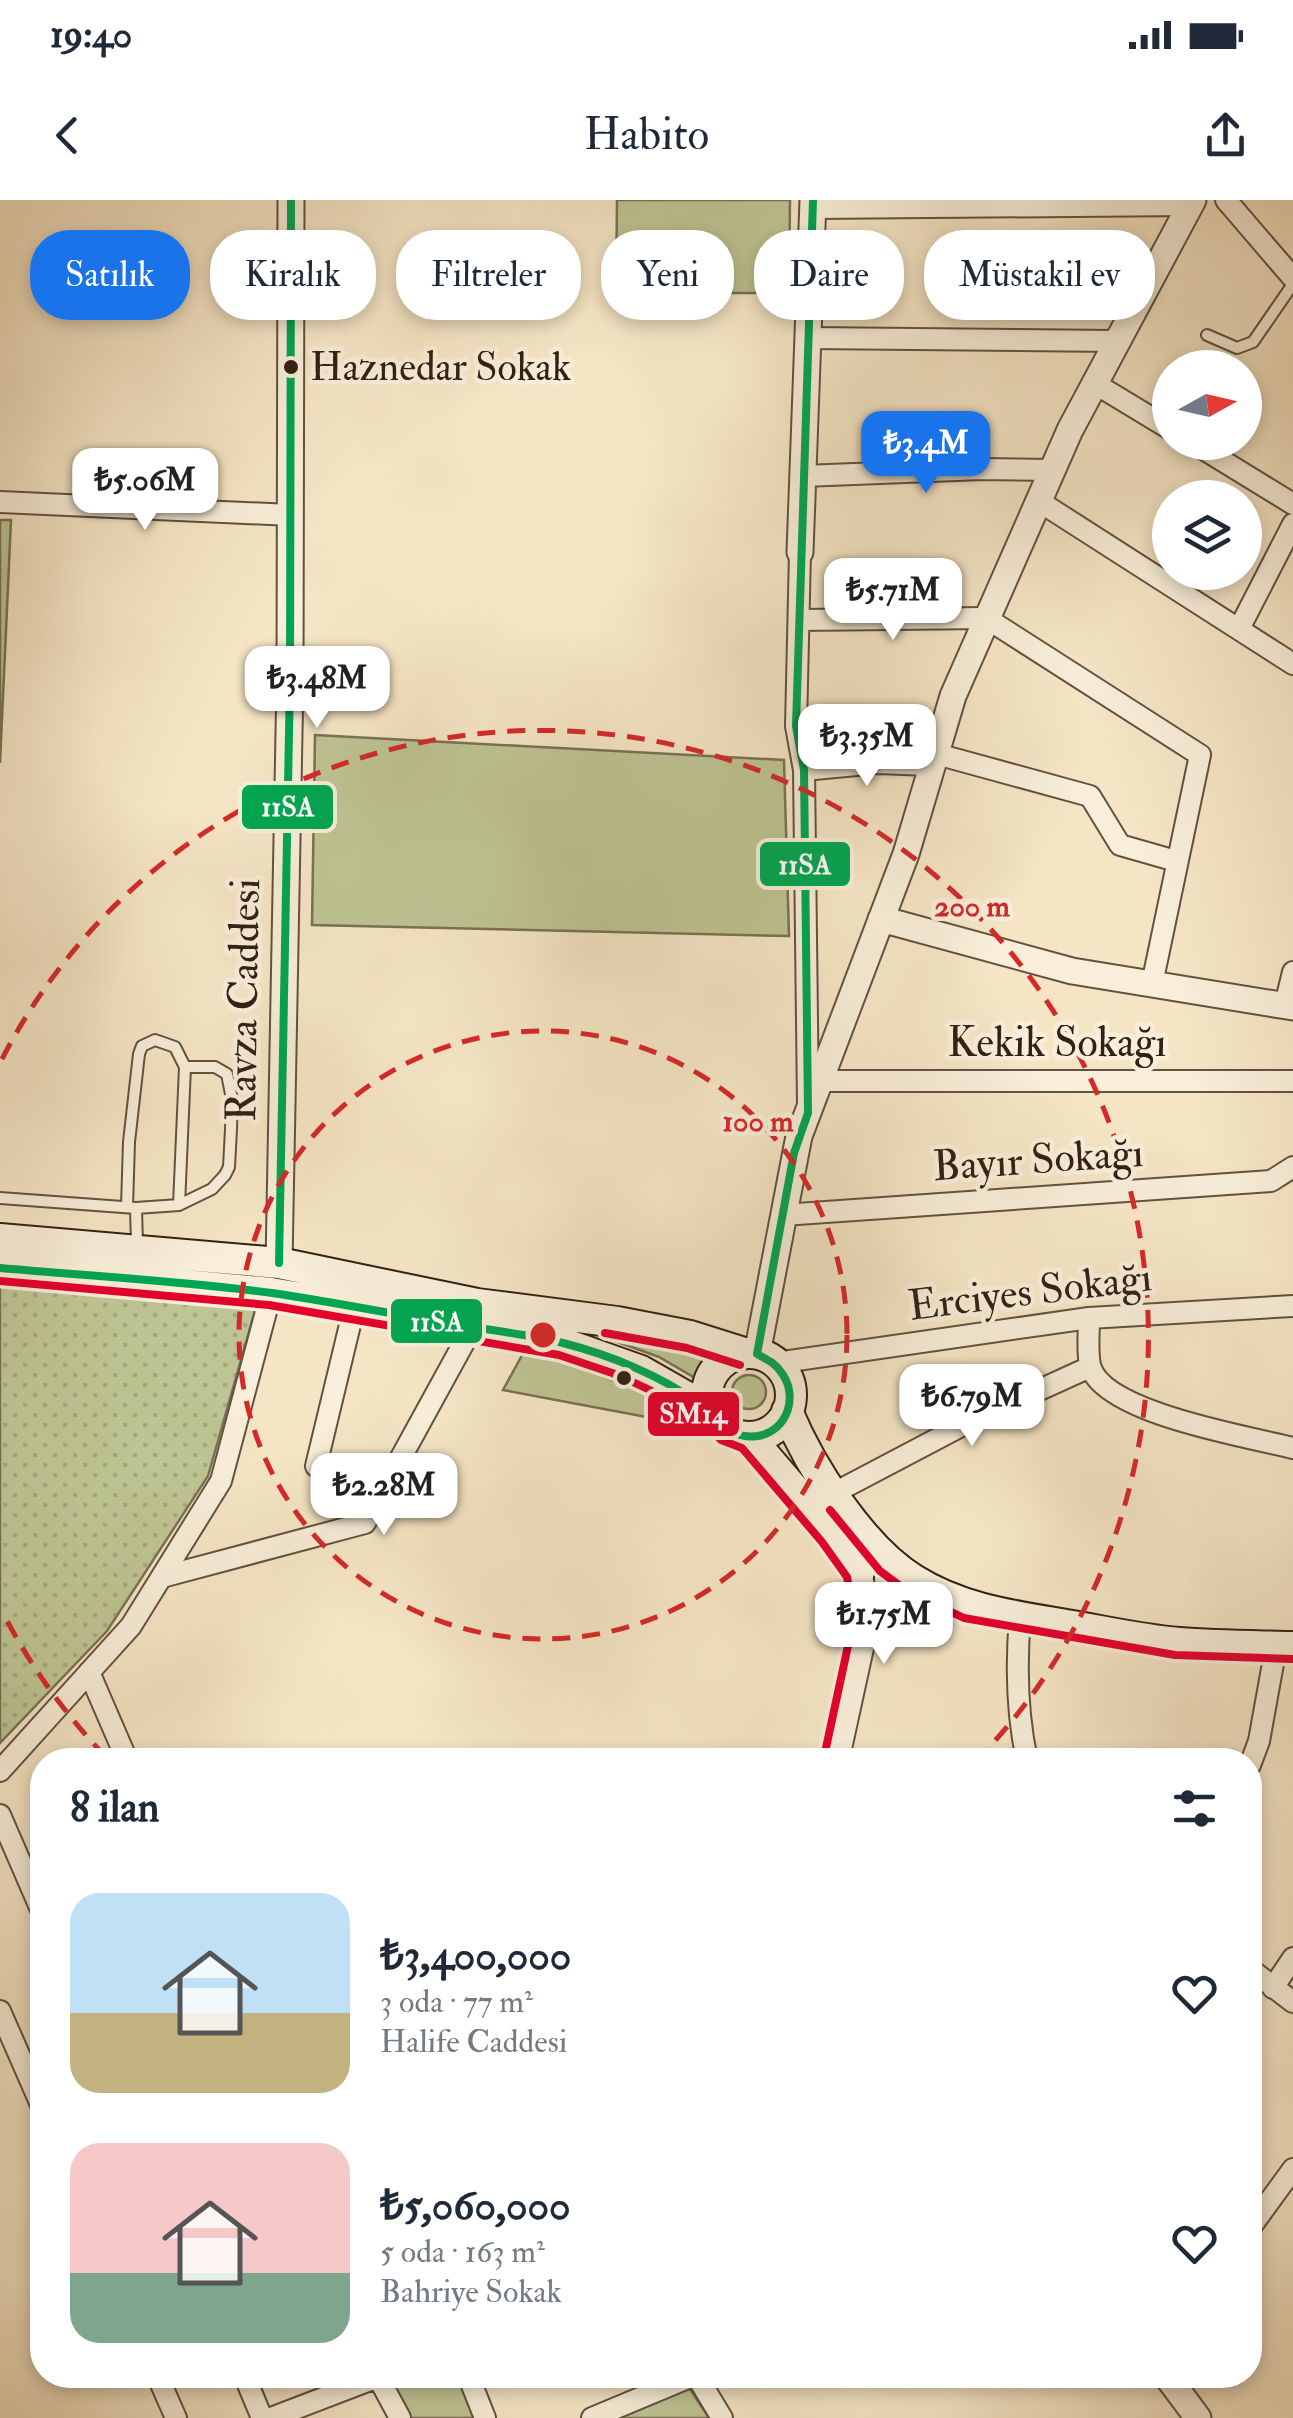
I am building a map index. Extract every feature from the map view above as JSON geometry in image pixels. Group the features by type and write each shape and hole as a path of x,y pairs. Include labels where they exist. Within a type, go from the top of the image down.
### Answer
{"main road":[{"path":"0,1239 134,1265 271,1293 354,1308 474,1316 617,1322 690,1336 759,1357 788,1378 791,1390 787,1412 776,1428 749,1437 722,1427 711,1411 676,1388 602,1355 474,1316 279,1262 134,1265 0,1268"},
{"path":"271,1293 279,1262"},
{"path":"711,1411 708,1388 720,1365 759,1357"},
{"path":"787,1412 798,1437 866,1538 888,1562 913,1580 968,1606 1020,1617 1177,1643 1284,1647"},
{"path":"749,1437 832,1534 859,1572"},
{"path":"834,1493 859,1572"}],"street":[{"name":"Ravza Caddesi","path":"279,1262 291,514 291,200"},
{"path":"1226,200 1293,281"},
{"path":"759,1357 794,1153 906,854 953,696 1051,470 1192,202 814,204 796,726 804,770 808,1112"},
{"path":"808,338 1116,341"},
{"path":"1094,383 1152,418"},
{"path":"1221,460 1293,504"},
{"path":"804,476 982,468 1051,470"},
{"path":"1037,500 1293,664"},
{"path":"0,502 291,514"},
{"path":"1239,629 1293,524"},
{"path":"799,620 986,618 1200,756 1152,984"},
{"path":"804,770 932,759 1090,796 1120,845 1176,861"},
{"path":"882,919 1072,971 1289,1006 1293,972"},
{"name":"Kekik Sokağı","path":"820,1081 1293,1081"},
{"name":"Bayır Sokağı","path":"783,1216 1271,1181 1293,1167"},
{"path":"0,1771 131,1626 222,1481 271,1293"},
{"name":"Erciyes Sokağı","path":"759,1357 1089,1318 1293,1306"},
{"path":"316,1466 354,1308"},
{"path":"162,1577 364,1523 474,1316"},
{"path":"1089,1318 1090,1366 1097,1379 1121,1397 1149,1412 1293,1448"},
{"path":"834,1493 970,1422 1090,1366"},
{"path":"839,1748 866,1618 859,1572"},
{"path":"1020,1617 1018,1668 1024,1748"},
{"path":"1256,1748 1284,1647"},
{"path":"89,1672 122,1748"},
{"path":"0,1815 30,1884"},
{"path":"1273,1988 1293,1958"},
{"path":"1262,1979 1293,2002"},
{"path":"0,2011 30,2080"},
{"path":"1262,2212 1293,2169"},
{"path":"163,2388 176,2418"},
{"path":"249,2388 262,2418"},
{"path":"271,2418 348,2388"},
{"path":"385,2388 400,2418"},
{"path":"473,2388 486,2418"},
{"path":"592,2418 665,2388"},
{"path":"704,2388 722,2418"},
{"path":"1173,2388 1188,2415"}],"lane":[{"path":"1207,335 1237,348 1250,344 1293,281"},
{"path":"134,1265 129,1142 142,1046 156,1040 170,1044 185,1067 179,1204"},
{"path":"0,1198 132,1207 179,1204 212,1189 229,1167 231,1086 224,1069 185,1067"}],"green space":[{"path":"617,200 790,200 790,230 754,230 754,293 734,293 734,230 617,230"},
{"path":"0,520 11,520 0,763"},
{"path":"315,735 784,760 789,936 312,925"},
{"path":"0,1283 256,1307 208,1476 107,1631 0,1743"},
{"path":"590,1332 719,1351 702,1382 659,1357"},
{"path":"526,1348 642,1391 705,1428 503,1390"},
{"path":"749,1375 761,1380 766,1392 761,1404 749,1409 737,1404 732,1392 737,1380"},
{"path":"379,2388 482,2388 495,2418 388,2418"},
{"path":"689,2388 709,2418 615,2418"}],"transit line":[{"name":"11SA","path":"279,1263 290,680 291,200"},
{"name":"11SA","path":"0,1268 272,1293 563,1343 653,1376 740,1435 768,1433 783,1420 790,1401 786,1381 776,1366 757,1354 794,1153 808,1113 804,770 796,726 813,200"},
{"name":"SM14","path":"0,1281 269,1305 559,1355 618,1375 673,1401 697,1416 721,1440 742,1448 847,1577 854,1618 826,1748"},
{"name":"SM14","path":"605,1333 687,1348 740,1365"},
{"name":"SM14","path":"830,1510 880,1571 907,1591 964,1618 1175,1655 1293,1659"}],"place":[{"name":"Haznedar Sokak","path":"291,367"}]}
